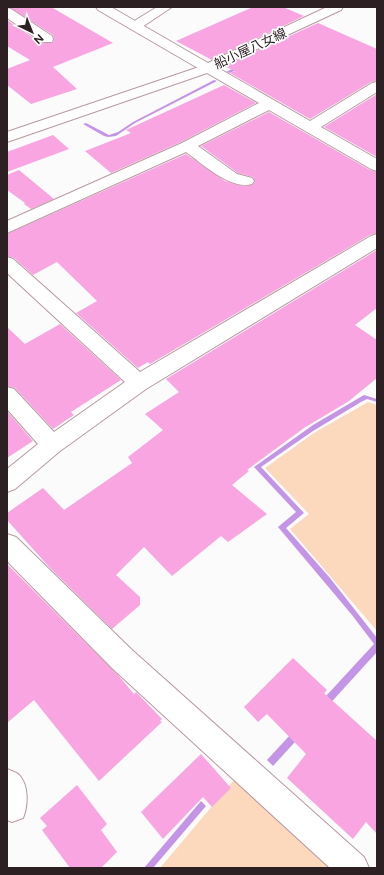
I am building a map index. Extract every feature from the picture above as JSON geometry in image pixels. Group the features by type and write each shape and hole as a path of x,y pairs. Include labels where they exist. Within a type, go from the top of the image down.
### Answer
{"street":[{"name":"船小屋八女線","path":"102,7 208,68 336,7"},
{"path":"135,26 166,7"},
{"path":"7,12 46,38 42,42 46,46 51,46 59,42"},
{"path":"7,137 208,68 377,166"},
{"path":"311,128 377,86"},
{"path":"7,228 187,146 269,104"},
{"path":"187,146 231,177 246,181"},
{"path":"7,482 52,445 139,383 377,240"},
{"path":"7,263 139,383"},
{"path":"7,395 52,445"},
{"path":"7,545 122,659 353,868"}],"shaded area":[{"path":"214,80 217,81 135,123 116,136 104,136 83,124 86,123 109,135 118,132 133,122"},
{"path":"364,395 377,399 377,402 367,399 361,402 313,431 261,467 304,513 286,528 330,578 377,638 377,652 273,766 267,760 374,644 352,615 278,527 296,512 254,467 313,425"},
{"path":"368,402 377,405 377,631 290,529 309,514 265,468 314,433"},
{"path":"239,774 339,868 160,868"},
{"path":"201,801 206,806 153,868 144,868"}],"building":[{"path":"9,7 51,7 113,43 53,67 77,89 31,104 7,85 7,69 30,60 7,46 7,20 41,43 53,43 54,39 53,35"},
{"path":"253,7 283,7 304,16 212,60 176,41"},
{"path":"318,23 377,49 377,81 371,82 310,119 230,73 235,71 224,66"},
{"path":"224,85 256,103 181,142 111,173 85,151 131,133 126,130"},
{"path":"377,94 377,157 324,127"},
{"path":"269,112 370,170 377,172 377,233 370,235 150,364 148,362 138,368 76,313 97,301 57,262 33,275 14,258 7,256 7,234 186,154 225,181 243,186 252,185 255,182 253,177 238,173 201,146"},
{"path":"53,135 69,149 7,172 7,152"},
{"path":"19,170 54,199 31,209 7,190 7,175"},
{"path":"377,250 377,308 355,325 377,340 377,378 349,401 304,428 247,470 249,471 232,485 267,514 228,542 221,536 172,576 144,547 116,575 140,597 140,605 112,629 50,568 7,520 7,513 43,488 64,510 132,463 128,457 163,430 145,414 179,392 166,379"},
{"path":"60,324 121,380 71,412 74,415 53,429 15,388 7,386 7,327 25,344"},
{"path":"7,411 33,441 7,458"},
{"path":"7,564 118,675 134,694 136,692 162,719 160,721 162,722 99,781 34,700 7,723"},
{"path":"293,658 327,690 324,693 377,741 377,834 366,822 353,839 287,778 306,754 267,714 258,722 244,707"},
{"path":"201,754 231,788 212,807 203,797 163,839 141,812"},
{"path":"77,785 107,824 101,830 117,852 101,868 70,868 42,830 47,826 40,818"}],"waterway":[{"path":"228,72 242,66"}]}
